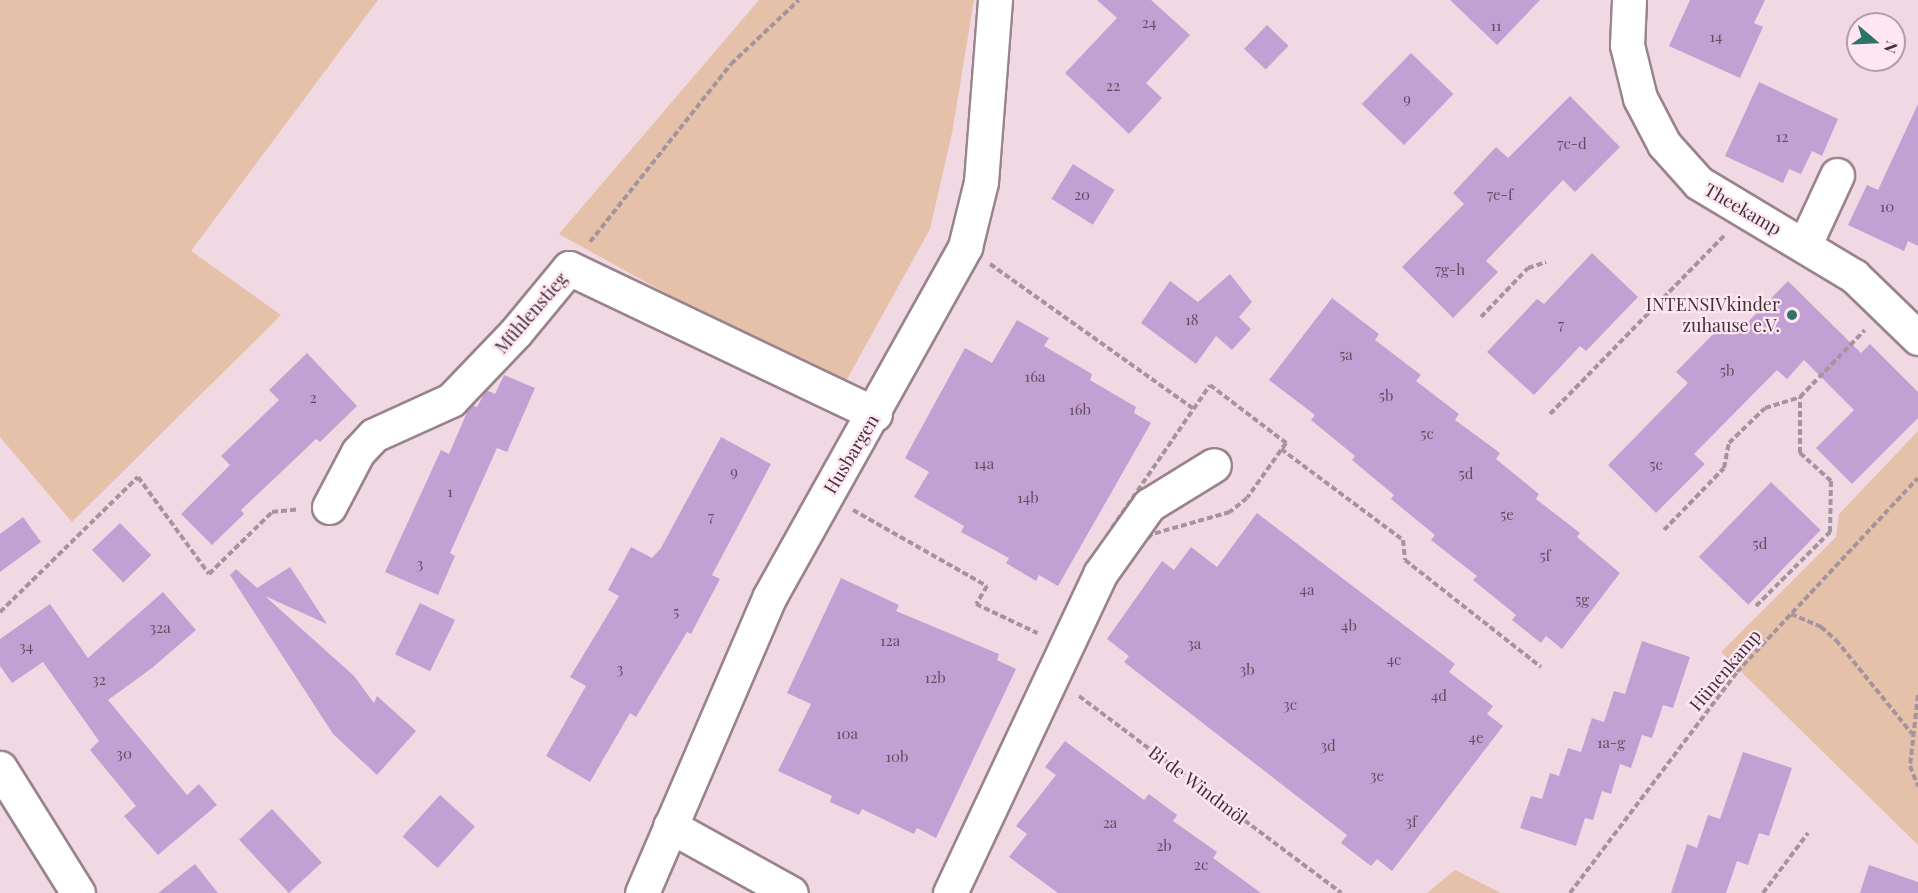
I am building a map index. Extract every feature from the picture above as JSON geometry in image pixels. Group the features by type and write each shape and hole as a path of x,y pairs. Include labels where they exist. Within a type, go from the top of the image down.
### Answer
{"street":[{"name":"Husbargen","path":"642,893 770,596 826,495 875,414 965,247 981,182 995,0"},
{"name":"Theekamp","path":"1629,0 1627,45 1640,98 1664,144 1699,183 1746,213 1805,244 1854,276 1905,315"},
{"path":"1805,244 1837,175"},
{"name":"Mühlenstieg","path":"330,507 358,452 374,435 451,400 516,332 569,268 875,414"},
{"path":"950,893 1061,663 1100,574 1149,505 1214,465"},
{"path":"0,768 78,893"},
{"path":"670,826 791,893"}],"path":[{"path":"569,268 731,64 799,0"},
{"path":"1550,414 1746,213"},
{"path":"965,247 1194,409 1210,385 1286,443 1281,449 1403,540 1405,560 1541,667"},
{"path":"1481,317 1528,268 1546,262"},
{"path":"1664,530 1724,468 1730,443 1765,408 1800,397 1905,315"},
{"path":"1756,606 1830,532 1832,481 1800,453 1800,397"},
{"path":"0,612 138,477 209,574 272,512 330,507"},
{"name":"Hünenkamp","path":"1570,893 1737,672 1918,478"},
{"name":"Bi de Windmöl","path":"826,495 987,586 976,604 1061,663 1341,893"},
{"path":"1791,614 1805,618 1836,640 1911,734"},
{"path":"1918,695 1911,734 1910,766 1918,786"},
{"path":"1763,893 1808,833"}],"shaded area":[{"path":"0,0 378,0 191,251 281,315 72,522 0,437"},
{"path":"759,0 974,0 952,133 930,229 841,390 559,234"},
{"path":"1918,431 1918,845 1721,652 1836,537 1839,514"},
{"path":"1455,870 1501,893 1427,893"}],"building":[{"path":"1097,0 1151,0 1190,35 1146,83 1162,98 1129,134 1065,73 1117,18"},
{"path":"1450,0 1540,0 1497,45"},
{"path":"1690,0 1765,0 1754,23 1763,27 1740,78 1669,46"},
{"path":"1267,25 1289,46 1266,70 1244,49"},
{"path":"1411,53 1453,94 1404,145 1362,104"},
{"path":"1759,82 1838,119 1822,156 1812,151 1801,174 1789,169 1783,183 1725,156"},
{"path":"1570,96 1620,147 1575,192 1563,180 1486,261 1498,272 1453,318 1402,267 1464,204 1453,193 1496,147 1508,158"},
{"path":"1918,104 1918,246 1908,241 1904,251 1848,225 1867,185 1878,190"},
{"path":"1073,164 1115,190 1093,225 1051,199"},
{"path":"1592,253 1638,297 1586,351 1580,346 1534,395 1487,352 1537,299 1544,304"},
{"path":"1230,274 1252,302 1239,317 1251,329 1232,350 1216,336 1196,364 1141,323 1170,281 1198,302"},
{"path":"1788,281 1861,353 1870,344 1918,392 1918,418 1852,484 1816,448 1854,410 1804,360 1787,379 1777,370 1694,454 1705,464 1656,513 1608,465 1688,383 1676,372 1727,320 1738,332"},
{"path":"1332,298 1379,334 1375,340 1421,375 1416,381 1459,414 1455,420 1500,453 1496,459 1539,494 1536,499 1580,533 1577,537 1620,573 1562,649 1546,636 1541,643 1512,620 1516,615 1473,580 1477,576 1431,540 1435,535 1391,499 1394,495 1352,460 1355,456 1311,420 1315,415 1269,380"},
{"path":"1017,320 1049,338 1044,346 1092,374 1090,380 1136,407 1134,413 1151,423 1058,586 1039,575 1036,581 1006,563 1009,558 961,532 964,526 914,497 929,472 905,458 965,348 992,363"},
{"path":"307,353 357,406 320,442 316,439 241,510 244,514 212,545 181,514 230,465 221,456 279,400 269,390"},
{"path":"504,375 535,388 507,452 497,448 450,553 455,556 438,595 385,572 441,450 449,454 468,410 472,405 477,407 486,390 495,394"},
{"path":"721,437 771,464 712,575 720,579 691,634 687,632 636,717 630,713 590,782 546,756 586,686 570,677 619,596 608,590 631,547 652,558 661,548"},
{"path":"1771,482 1821,530 1748,605 1699,557"},
{"path":"1257,513 1455,664 1449,672 1493,706 1487,714 1503,726 1392,871 1377,859 1371,866 1341,843 1347,835 1124,662 1129,656 1107,639 1162,561 1174,570 1191,547 1217,567"},
{"path":"23,517 41,542 0,572 0,534"},
{"path":"120,523 151,555 123,582 92,550"},
{"path":"290,567 327,624 265,596 354,676 374,703 377,696 416,731 377,775 333,734 230,575 236,569 257,588"},
{"path":"841,578 899,605 896,611 999,654 997,660 1016,669 936,838 917,828 914,834 862,809 859,815 830,802 832,796 778,771 811,704 787,693"},
{"path":"163,592 196,630 152,668 108,700 187,795 199,784 217,805 158,855 124,816 136,806 90,750 99,741 43,662 12,683 0,666 0,639 50,604 88,658"},
{"path":"420,603 455,620 430,671 395,654"},
{"path":"1642,641 1690,657 1673,708 1663,705 1652,738 1642,735 1631,768 1620,764 1611,794 1602,791 1593,820 1585,818 1576,846 1520,828 1531,796 1542,799 1550,773 1559,776 1568,748 1581,752 1592,718 1604,722 1614,691 1625,694"},
{"path":"1065,741 1144,800 1149,794 1177,815 1173,821 1217,852 1213,858 1261,893 1058,893 1009,857 1027,834 1016,826 1056,775 1045,767"},
{"path":"1743,752 1792,768 1769,836 1759,833 1748,865 1737,861 1726,893 1671,893 1687,844 1697,848 1708,815 1720,819"},
{"path":"440,795 475,826 437,868 403,837"},
{"path":"272,809 322,862 289,893 239,840"},
{"path":"195,864 218,893 158,893"},
{"path":"1869,865 1918,882 1918,893 1860,893"}],"place":[{"name":"INTENSIVkinder zuhause e.V.","path":"1792,315"}]}
